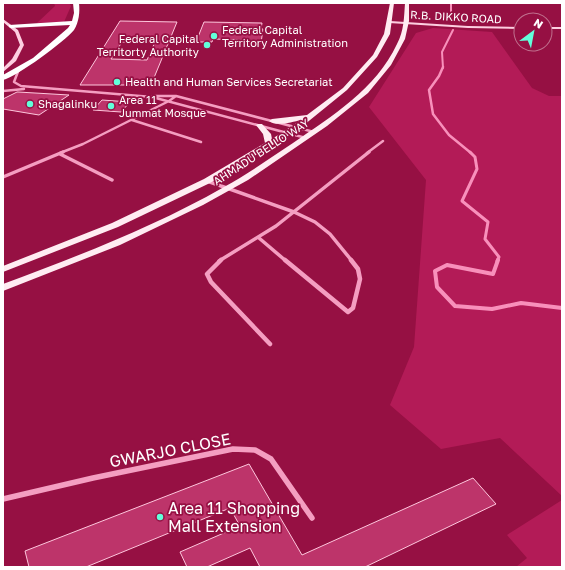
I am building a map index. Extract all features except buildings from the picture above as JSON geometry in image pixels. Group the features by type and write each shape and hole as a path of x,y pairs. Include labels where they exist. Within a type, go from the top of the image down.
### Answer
{"highway":[{"path":"3,78 36,59 71,29 78,9 76,3"},
{"path":"11,26 74,23"}],"main road":[{"name":"AHMADU BELLO WAY","path":"3,269 115,225 207,181 288,133 312,116 345,89 363,71 381,47 390,21 392,3"},
{"name":"AHMADU BELLO WAY","path":"3,288 133,236 227,189 306,138 350,106 381,74 398,49 407,22 407,3"},
{"path":"272,121 294,120 312,116"},
{"path":"260,125 267,134 269,144"}],"street":[{"path":"3,20 16,31 22,45 14,60 3,71"},
{"name":"R.B. DIKKO ROAD","path":"390,21 513,28"},
{"name":"R.B. DIKKO ROAD","path":"467,25 513,24"},
{"path":"19,70 14,82 21,86 35,89"},
{"path":"3,91 35,89 152,97 167,95 176,96 314,132"},
{"path":"160,105 161,100 167,95"},
{"path":"3,177 60,154 132,120 176,96"},
{"path":"152,97 306,138"},
{"path":"132,120 201,142"},
{"path":"270,344 211,282 207,274 217,263 259,238 294,212 383,141"},
{"path":"60,154 112,180"},
{"path":"207,181 294,212 315,222 330,234 358,269 361,281 354,308 348,312 331,301 318,287 259,238"},
{"name":"GWARJO CLOSE","path":"3,499 93,478 233,449 255,450 271,459 312,518"}],"shaded area":[{"path":"54,3 69,3 71,6 64,22 37,23 55,6"},
{"path":"433,28 492,32 532,88 549,96 562,96 562,496 500,438 441,449 390,405 414,347 426,180 369,107 416,33"},
{"path":"562,500 562,567 516,567 527,558 507,535"}],"waterway":[{"path":"451,3 451,21"},
{"path":"443,67 442,52 453,30"},
{"path":"443,67 439,76 429,90 433,114 449,135 471,153"},
{"path":"471,153 475,157 477,169 462,201 488,222 485,239 499,257 497,261"},
{"path":"498,260 493,274 447,265 435,271 437,287 455,306 492,309 521,303 562,308"}],"place":[{"name":"Federal Capital Territory Administration","path":"214,36"},
{"name":"Federal Capital Territorty Authority","path":"207,45"},
{"name":"Health and Human Services Secretariat","path":"117,82"},
{"name":"Shagalinku","path":"30,104"},
{"name":"Area 11 Jummat Mosque","path":"111,106"},
{"name":"Area 11 Shopping Mall Extension","path":"160,517"}]}
